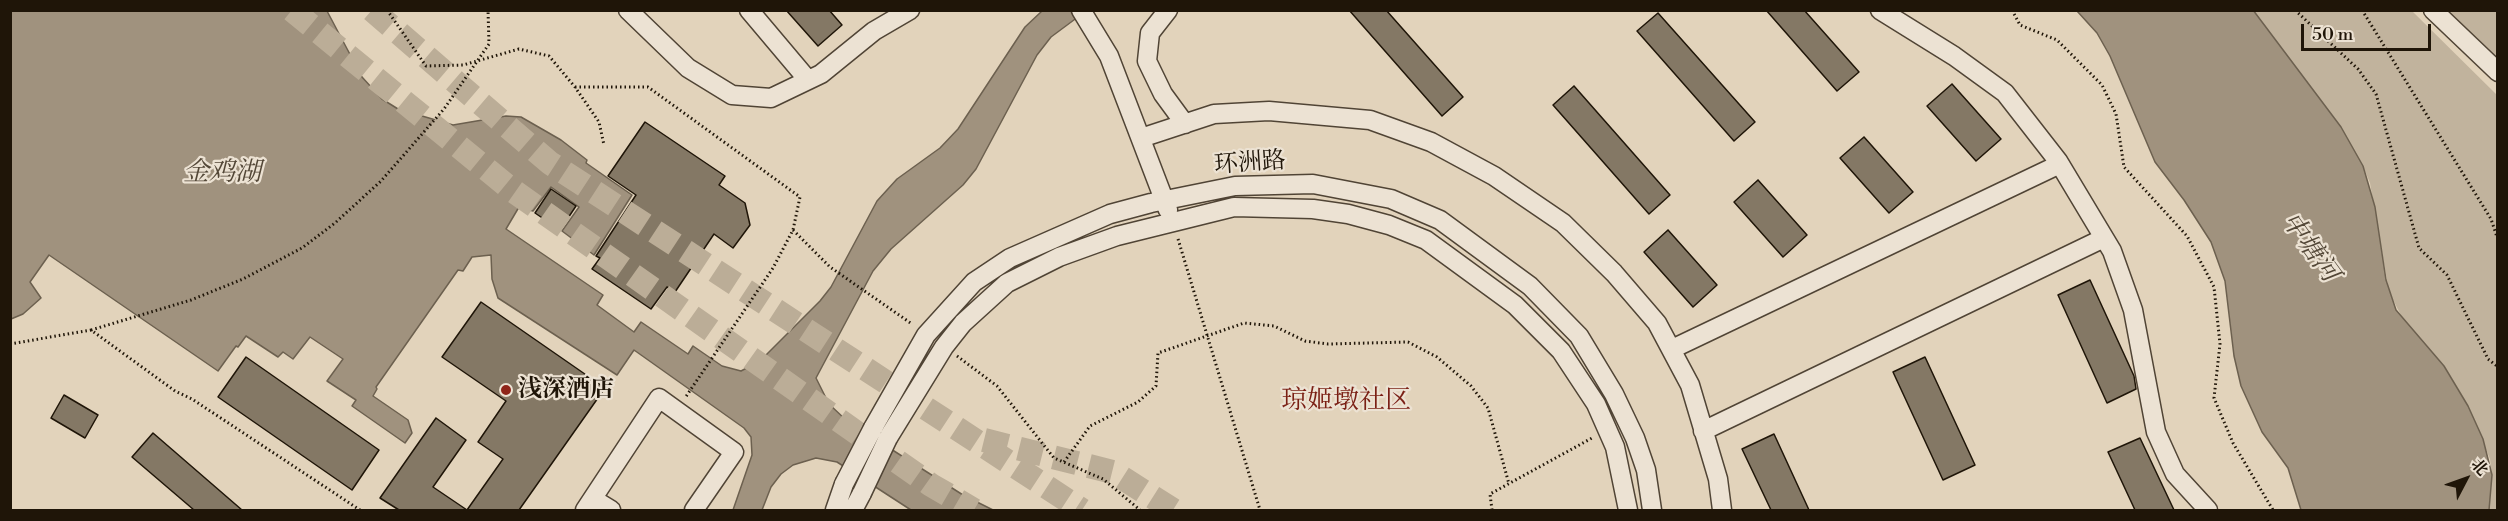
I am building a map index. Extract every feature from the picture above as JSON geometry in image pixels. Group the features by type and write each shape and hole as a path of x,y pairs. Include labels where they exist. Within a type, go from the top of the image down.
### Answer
{"street":[{"path":"628,10 688,68 732,95 771,98 821,74 874,31 910,10"},
{"path":"749,10 808,80"},
{"path":"1081,10 1109,56 1173,223"},
{"path":"1168,10 1150,33 1147,61 1163,94 1185,124"},
{"path":"1880,10 1954,56 2005,93 2060,164 2112,252 2133,310 2156,432 2175,474 2208,510"},
{"path":"2433,10 2498,72"},
{"path":"1141,138 1214,114 1269,111 1370,120 1431,142 1494,176 1563,223 1614,273 1657,323 1690,385 1718,479 1722,510"},
{"path":"1672,349 2060,164"},
{"name":"环洲路","path":"853,510 862,493 881,433 926,335 974,282 1010,258 1110,214 1164,200 1235,186 1312,184 1391,199 1440,220 1530,286 1579,336 1614,394 1635,438 1646,470 1652,510"},
{"name":"环洲路","path":"835,510 844,484 944,347 963,322 1007,283 1059,257 1117,236 1234,207 1313,209 1347,214 1389,225 1426,240 1515,305 1561,351 1596,404 1622,473 1628,510"},
{"path":"1703,431 2104,238"},
{"path":"611,510 589,505 659,398 734,452 694,510"}],"path":[{"path":"387,10 426,66 463,65 519,49 549,56 575,87 599,122 604,145"},
{"path":"10,344 91,330 190,300 243,279 302,248 335,223 381,181 444,109 489,44 488,10"},
{"path":"2012,10 2020,25 2057,40 2102,85 2116,114 2124,167 2187,236 2214,287 2220,344 2214,398 2233,442 2273,510"},
{"path":"2295,10 2358,69 2376,94 2419,248 2447,275 2488,359 2498,366"},
{"path":"2362,10 2491,219 2498,240"},
{"path":"575,87 648,87 800,197 793,230 773,268 686,397"},
{"path":"1173,223 1260,510"},
{"path":"793,230 830,267 879,299 926,335"},
{"path":"1064,462 1090,426 1138,402 1156,386 1158,353 1244,323 1274,326 1305,341 1328,344 1408,342 1437,357 1471,386 1488,408 1509,484"},
{"path":"91,330 175,391 192,399 360,510"},
{"path":"944,347 997,386 1054,458 1103,479 1140,510"},
{"path":"1492,510 1490,494 1607,430"}],"shaded area":[{"path":"2253,11 2412,11 2497,95 2497,510 2489,510 2492,475 2490,459 2468,406 2444,366 2404,321 2389,292 2370,183 2363,166 2341,127"},
{"path":"2446,11 2497,11 2497,60"}],"water":[{"name":"中塘河","path":"2253,10 2341,127 2363,166 2375,207 2386,280 2396,310 2444,366 2468,406 2483,439 2492,475 2489,510 2301,510 2288,468 2262,432 2241,386 2234,356 2225,281 2211,242 2184,200 2155,162 2110,56 2097,33 2077,11"},
{"name":"金鸡湖","path":"11,11 327,11 362,77 382,99 398,109 453,125 506,116 521,117 561,140 587,160 586,163 632,195 594,255 562,231 579,207 551,187 533,211 519,207 506,229 603,295 597,305 634,332 641,322 688,354 693,346 722,366 741,371 760,361 820,301 831,287 877,201 897,179 940,148 958,129 1025,27 1042,11 1086,11 1051,37 1037,55 976,169 963,185 891,249 873,271 816,378 829,404 847,421 963,495 993,510 911,510 837,462 816,458 793,465 781,474 771,487 762,510 733,510 752,455 751,437 744,428 634,350 617,375 498,298 492,279 491,255 472,257 463,271 458,270 376,387 373,396 408,420 412,433 405,443 352,406 356,400 327,381 343,359 310,337 293,359 283,352 278,357 246,336 218,371 49,255 30,282 41,298 23,314 11,319"}],"building":[{"path":"786,10 829,10 842,25 818,46"},
{"path":"1349,10 1386,10 1463,97 1442,116"},
{"path":"1766,10 1804,10 1859,72 1837,91"},
{"path":"1658,13 1755,122 1734,141 1637,31"},
{"path":"1952,84 2001,139 1976,161 1927,106"},
{"path":"1574,86 1670,195 1649,214 1553,105"},
{"path":"645,122 725,176 719,185 745,203 750,225 733,248 714,234 675,292 667,287 651,309 592,269 600,258 596,256 636,195 608,176"},
{"path":"1864,137 1913,192 1889,213 1840,158"},
{"path":"1758,180 1807,235 1783,257 1734,202"},
{"path":"551,189 576,206 560,230 535,213"},
{"path":"1668,230 1717,285 1693,307 1644,252"},
{"path":"2090,280 2134,376 2136,389 2107,403 2058,295"},
{"path":"481,302 605,388 519,510 467,510 503,459 478,442 506,401 442,357"},
{"path":"246,357 379,450 352,490 218,397"},
{"path":"1925,357 1975,465 1943,480 1893,372"},
{"path":"64,395 98,415 85,438 51,418"},
{"path":"436,418 466,440 433,487 467,510 399,510 380,498"},
{"path":"153,433 242,510 194,510 132,457"},
{"path":"1774,434 1809,510 1771,510 1742,449"},
{"path":"2140,438 2174,510 2135,510 2108,452"}],"tunnel":[{"path":"292,10 512,190 931,485 974,510"},
{"path":"372,10 550,163 1082,510"},
{"path":"984,440 1113,472 1173,510"}],"place":[{"name":"浅深酒店","path":"506,390"}],"district":[{"name":"琼姬墩社区","path":"1346,402"}]}
